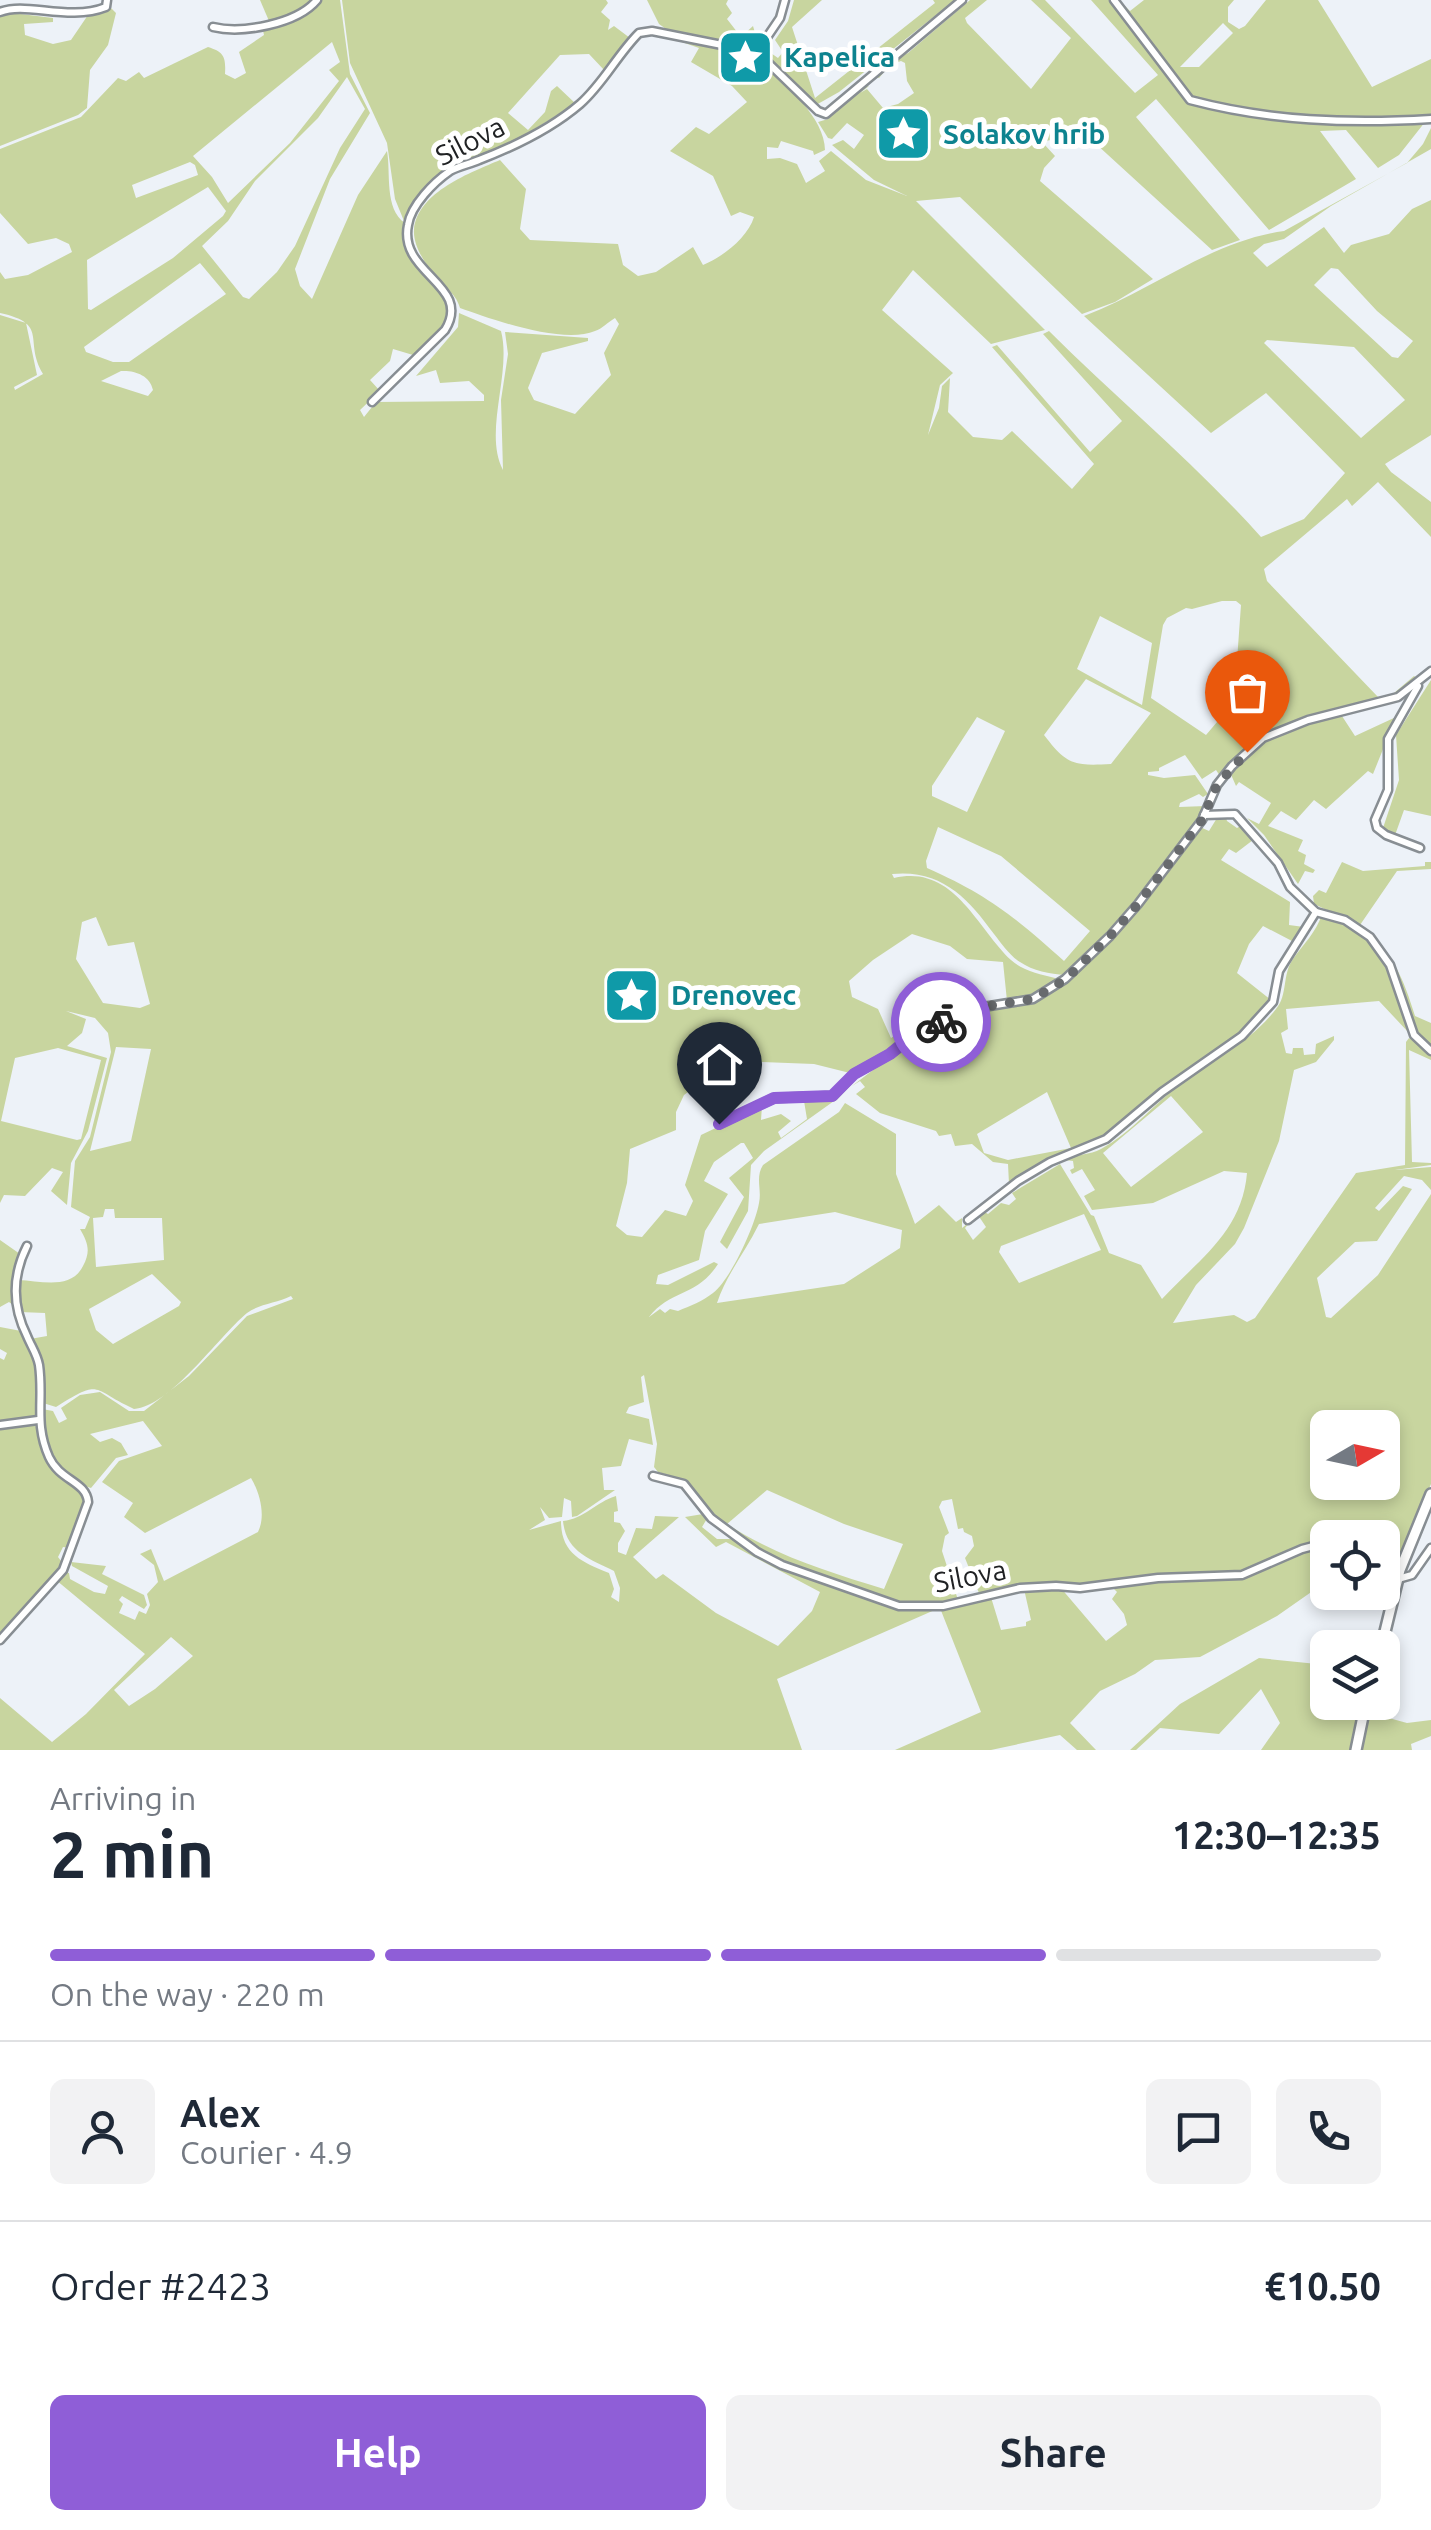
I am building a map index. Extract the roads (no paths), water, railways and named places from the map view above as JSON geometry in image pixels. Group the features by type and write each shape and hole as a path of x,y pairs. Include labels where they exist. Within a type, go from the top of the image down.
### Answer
{"street":[{"path":"0,12 23,9 70,14 99,10 106,7 108,0"},
{"path":"213,27 228,30 275,22 309,9 316,0"},
{"path":"784,0 780,18 756,52 796,92 826,114 962,0"},
{"path":"1114,0 1190,100 1310,121 1431,119"},
{"name":"Silova","path":"372,402 453,318 450,296 426,274 408,240 408,224 414,211 437,182 453,170 547,126 580,104 639,33 652,32 756,52"},
{"path":"719,1124 774,1098 832,1096 854,1074 924,1029 971,1009 1033,999 1049,991 1110,936 1204,815 1224,776 1263,738 1308,720 1398,697 1431,671"},
{"path":"1420,848 1386,835 1377,828 1375,820 1388,790 1388,739 1422,680"},
{"path":"1204,815 1235,814 1278,863 1290,887 1316,912 1345,920 1370,937 1390,966 1414,1035 1431,1051"},
{"path":"968,1220 1050,1162 1106,1140 1162,1092 1242,1036 1272,1002 1278,971 1316,912"},
{"path":"0,1640 63,1570 88,1502 86,1491 62,1476 51,1462 38,1420 39,1366 24,1332 14,1294 26,1246"},
{"path":"0,1425 38,1420"},
{"name":"Silova","path":"653,1476 684,1484 711,1518 757,1552 782,1565 899,1606 943,1606 1020,1588 1080,1588 1158,1578 1242,1575 1310,1547"},
{"path":"1400,1572 1431,1494"},
{"path":"1400,1578 1412,1575 1431,1548"},
{"path":"1356,1750 1362,1720"}],"place":[{"name":"Kapelica","path":"745,57"},
{"name":"Solakov hrib","path":"904,134"},
{"name":"Drenovec","path":"632,995"}]}
